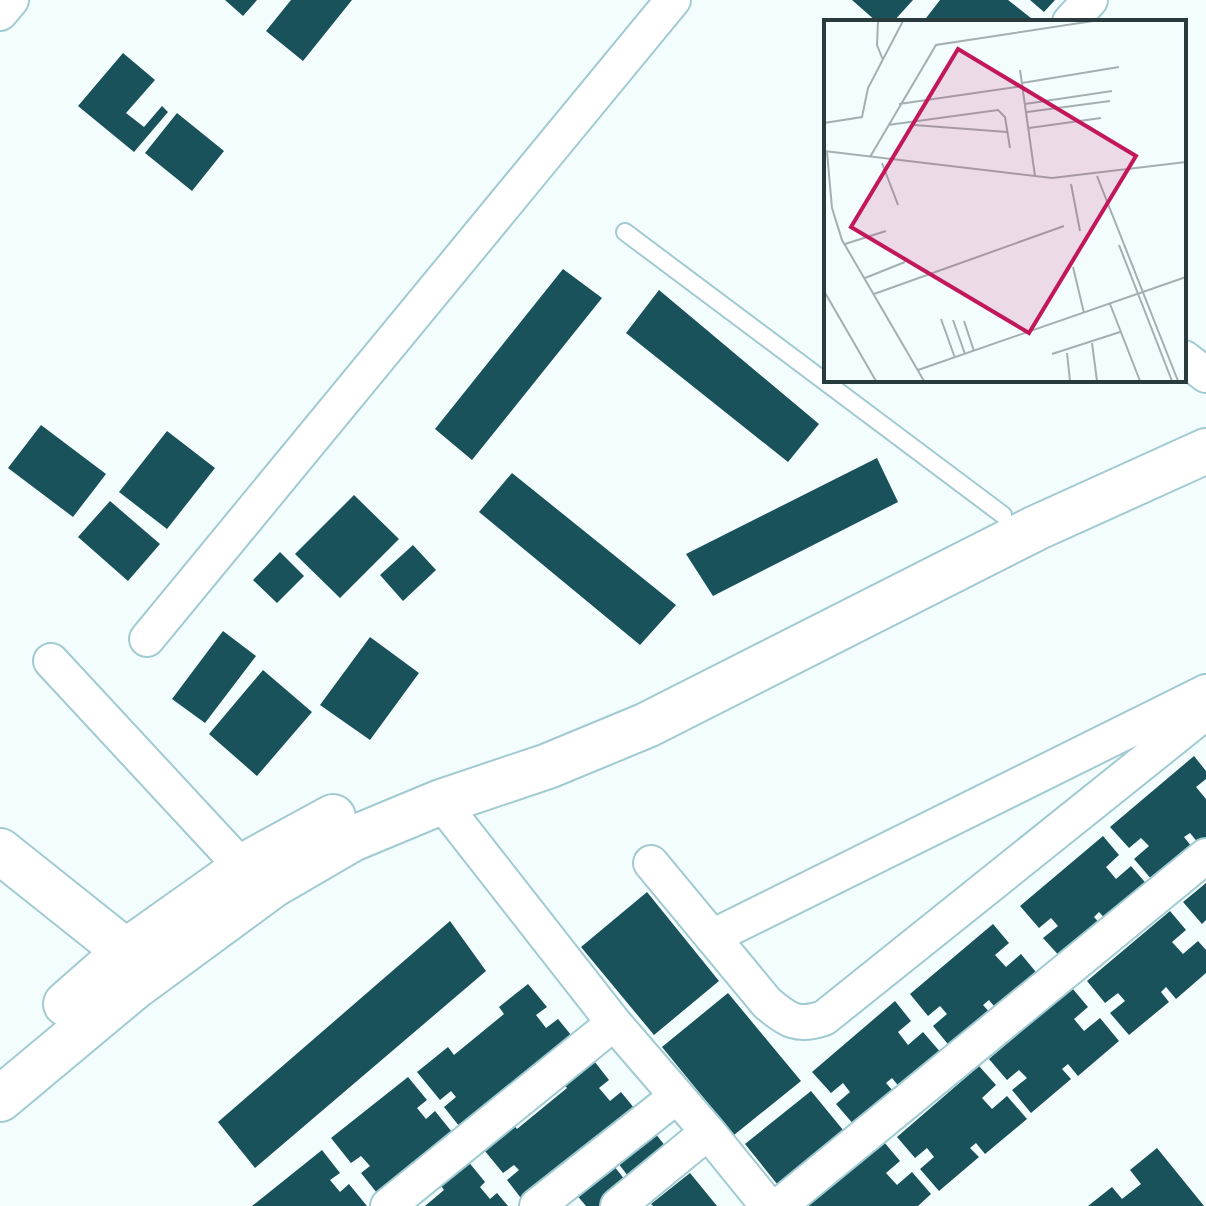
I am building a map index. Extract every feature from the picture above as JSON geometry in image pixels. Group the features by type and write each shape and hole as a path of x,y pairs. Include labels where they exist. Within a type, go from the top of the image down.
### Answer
{"main road":[{"path":"0,1099 130,970 243,868 339,813 539,739 637,698 1003,515 1206,420"},
{"path":"0,1060 130,970 352,839 441,802 548,766 647,725 1036,528 1206,451"},
{"path":"0,851 73,906 130,970"},
{"path":"0,882 130,970"}],"street":[{"path":"0,13 11,0"},
{"path":"147,639 673,0"},
{"path":"1072,20 1090,0"},
{"path":"1186,360 1206,375"},
{"path":"51,661 243,868"},
{"path":"712,937 1206,692"},
{"path":"651,863 767,1003 783,1017 805,1025 824,1018 1206,712"},
{"path":"441,802 614,1023 768,1206"},
{"path":"779,1206 1206,856"},
{"path":"388,1206 614,1023"},
{"path":"537,1206 677,1096"},
{"path":"618,1206 708,1132"}],"lane":[{"path":"625,232 824,381"},
{"path":"825,382 1003,515"}],"building":[{"path":"225,0 257,0 243,16"},
{"path":"291,0 352,0 303,61 266,31"},
{"path":"852,0 913,0 895,20 875,20"},
{"path":"940,0 1008,0 1033,20 925,20"},
{"path":"1030,0 1055,0 1044,12"},
{"path":"123,53 155,80 126,113 144,127 162,106 168,112 134,152 78,106"},
{"path":"177,113 224,151 192,191 145,153"},
{"path":"563,269 602,298 472,460 435,429"},
{"path":"659,290 819,424 788,462 626,333"},
{"path":"41,425 106,474 73,517 8,468"},
{"path":"167,431 215,468 167,529 119,492"},
{"path":"877,458 898,502 713,596 686,554"},
{"path":"512,473 676,605 640,645 479,512"},
{"path":"354,495 399,539 340,598 295,554"},
{"path":"110,501 160,544 128,581 78,537"},
{"path":"413,545 436,570 403,601 380,575"},
{"path":"280,552 304,576 277,603 253,580"},
{"path":"223,631 256,656 205,723 172,699"},
{"path":"370,637 419,673 370,740 320,705"},
{"path":"263,670 312,712 257,776 209,734"},
{"path":"1194,756 1206,771 1206,779 1196,787 1206,799 1206,838 1199,844 1190,833 1184,837 1192,847 1153,881 1134,859 1149,846 1141,838 1129,848 1110,827"},
{"path":"1103,836 1119,855 1106,867 1116,879 1131,866 1150,888 1109,923 1099,912 1094,917 1102,926 1063,960 1043,938 1058,926 1051,918 1039,928 1020,906"},
{"path":"1206,883 1206,920 1202,924 1183,902"},
{"path":"647,892 719,981 654,1035 581,947"},
{"path":"1170,911 1186,930 1172,942 1183,954 1198,941 1206,950 1206,973 1176,999 1166,987 1161,992 1169,1002 1129,1035 1110,1013 1125,1001 1118,993 1105,1003 1087,981"},
{"path":"450,921 486,971 255,1168 218,1122"},
{"path":"993,924 1009,943 995,955 1006,967 1021,954 1040,977 999,1012 989,1000 983,1005 992,1015 952,1049 933,1026 947,1014 940,1006 928,1016 910,994"},
{"path":"528,984 547,1007 536,1015 546,1028 558,1019 576,1041 467,1136 444,1107 456,1097 451,1091 440,1100 417,1072 448,1047 454,1055 504,1014 499,1007"},
{"path":"1072,988 1088,1007 1074,1019 1084,1031 1100,1018 1119,1041 1078,1076 1068,1064 1062,1069 1071,1079 1031,1113 1012,1090 1027,1078 1019,1070 1007,1080 989,1059"},
{"path":"728,993 801,1081 734,1135 662,1047"},
{"path":"895,1001 911,1021 898,1032 908,1045 923,1032 942,1054 901,1089 892,1078 886,1083 894,1092 855,1126 836,1104 850,1092 843,1083 831,1093 812,1072"},
{"path":"591,1057 609,1080 599,1088 610,1101 621,1092 639,1114 527,1206 507,1180 519,1170 514,1165 503,1173 480,1145 511,1121 517,1129 567,1088 561,1081"},
{"path":"979,1066 996,1085 982,1098 992,1109 1007,1096 1027,1119 985,1154 976,1143 970,1148 979,1157 939,1191 920,1169 934,1157 927,1148 915,1158 897,1137"},
{"path":"408,1077 427,1100 417,1108 426,1119 435,1111 456,1137 381,1198 361,1173 370,1166 361,1156 351,1163 331,1138"},
{"path":"811,1091 848,1136 782,1190 745,1144"},
{"path":"647,1123 674,1157 636,1186 610,1153"},
{"path":"884,1142 900,1161 886,1173 897,1185 912,1172 931,1194 918,1206 808,1206"},
{"path":"1157,1148 1204,1206 1088,1206 1112,1187 1122,1199 1141,1184 1130,1170"},
{"path":"322,1150 340,1173 330,1180 340,1192 349,1184 367,1206 252,1206"},
{"path":"606,1156 633,1190 613,1206 586,1206 569,1186"},
{"path":"467,1160 485,1182 480,1187 490,1199 497,1193 508,1206 425,1206 444,1190 439,1183"},
{"path":"690,1173 717,1206 651,1204"}]}
